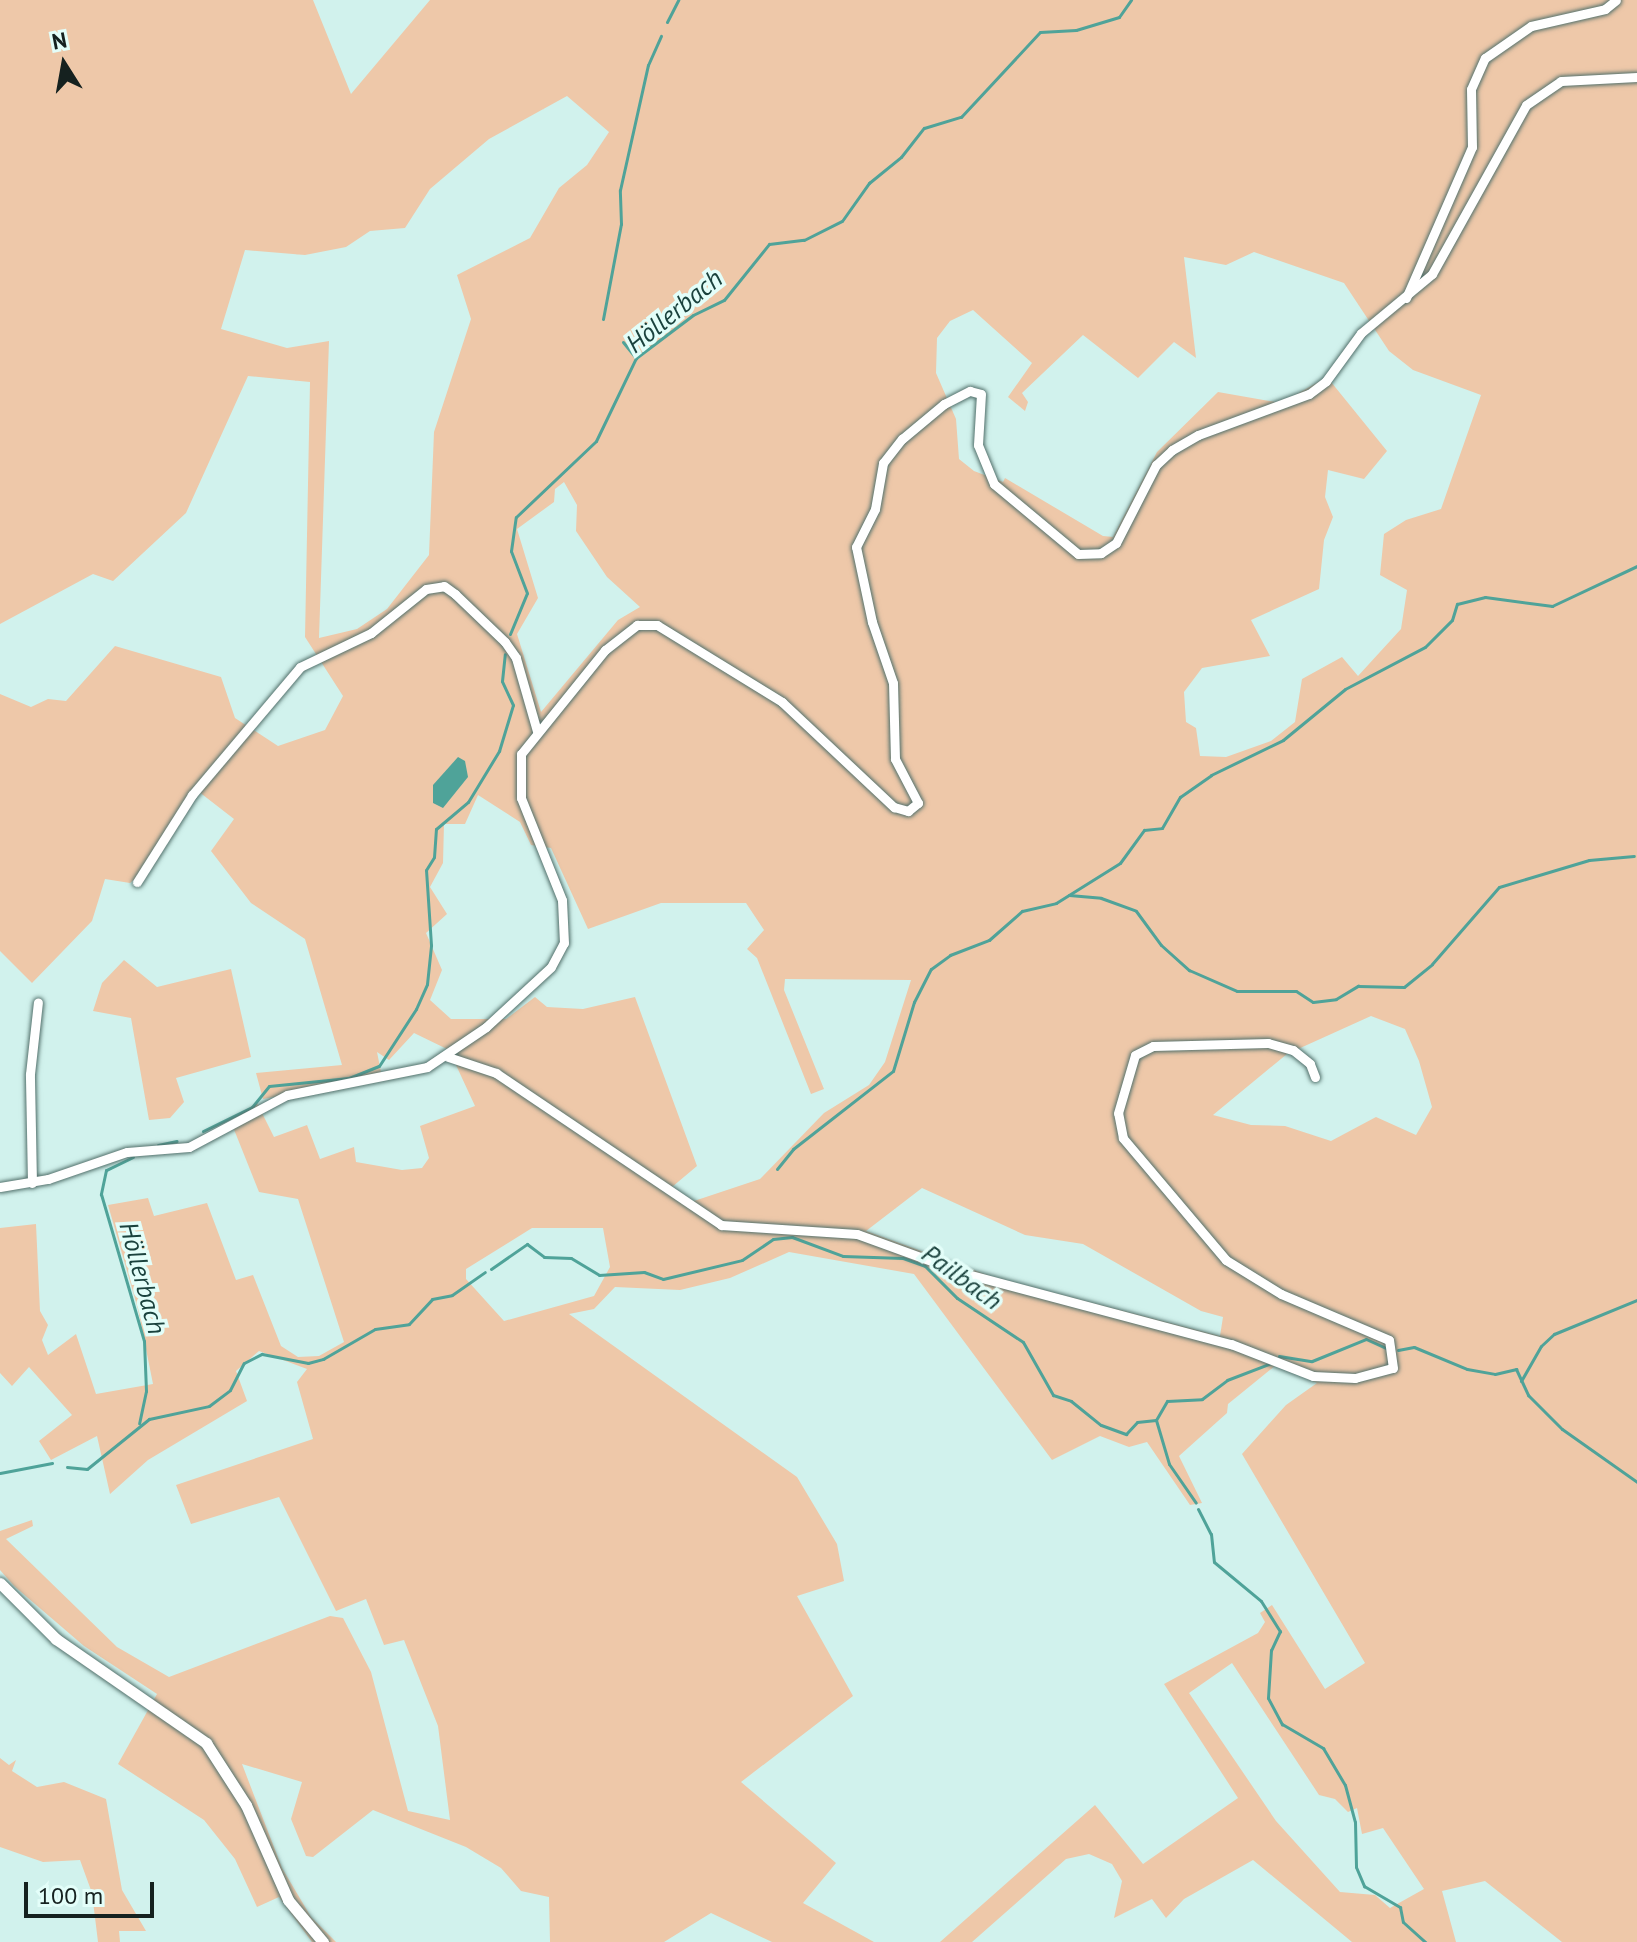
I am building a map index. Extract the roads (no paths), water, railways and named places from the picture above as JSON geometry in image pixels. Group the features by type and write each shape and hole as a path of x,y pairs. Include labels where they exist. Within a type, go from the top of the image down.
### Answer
{"main road":[{"path":"0,1583 56,1639 206,1743 246,1805 288,1900 323,1942"}],"street":[{"path":"1406,298 1472,147 1471,89 1485,58 1531,26 1605,9 1616,0"},
{"path":"0,1187 32,1183 127,1152 189,1147 287,1095 383,1080 448,1057 535,983 564,943 562,900 527,821 519,785 521,754 617,638 637,625 657,625 782,702 894,807 908,811 918,803 895,759 893,683 872,622 856,547 875,509 883,463 902,439 944,404 970,391 981,394 978,445 994,484 1078,554 1101,553 1116,543 1156,465 1172,450 1198,435 1309,394 1326,381 1361,333 1432,274 1526,105 1561,81 1637,77"},
{"path":"137,882 192,795 293,674 385,624 419,591 444,586 505,642 516,658 537,731"},
{"path":"32,1183 30,1074 38,1002"},
{"path":"448,1057 496,1073 721,1225 857,1234 967,1274 1231,1344 1329,1381 1393,1368 1389,1340 1281,1294 1226,1260 1123,1138 1118,1113 1135,1055 1153,1046 1268,1043 1293,1050 1310,1064 1315,1077"}],"waterway":[{"path":"667,22 678,0"},
{"name":"Höllerbach","path":"510,634 527,593 511,551 516,517 596,441 636,358 693,315 724,300 769,244 804,240 842,221 869,183 901,157 924,128 961,117 1040,32 1076,30 1119,17 1131,0"},
{"path":"603,319 621,224 620,190 648,65 661,36"},
{"path":"623,342 636,358"},
{"path":"777,1169 793,1149 893,1071 914,1002 931,969 950,955 989,940 1022,911 1056,903 1120,863 1144,830 1162,828 1180,797 1211,775 1283,740 1345,689 1425,647 1452,620 1457,604 1485,597 1552,606 1637,566"},
{"name":"Höllerbach","path":"203,1131 252,1107 269,1086 349,1078 379,1066 416,1009 427,984 431,945 426,870 434,857 436,829 468,802 499,751 513,705 502,681 505,654"},
{"path":"1069,895 1101,898 1136,911 1161,945 1189,970 1237,991 1296,991 1313,1002 1336,999 1358,986 1404,987 1432,964 1499,887 1589,860 1634,856"},
{"name":"Höllerbach","path":"158,1145 177,1141"},
{"name":"Höllerbach","path":"133,1157 106,1170 101,1194 144,1341 146,1391 139,1423"},
{"name":"Pailbach","path":"491,1269 527,1244 544,1257 571,1258 599,1275 644,1272 663,1279 742,1260 773,1239 792,1237 843,1256 903,1258 925,1266 957,1298 1023,1342 1053,1395 1071,1401 1101,1425 1126,1434 1137,1422 1156,1420"},
{"name":"Pailbach","path":"67,1467 87,1469 149,1419 209,1406 230,1390 244,1363 262,1354 308,1363 323,1359 375,1329 409,1324 432,1299 452,1295 485,1272"},
{"path":"1521,1381 1541,1346 1554,1334 1637,1300"},
{"path":"1279,1356 1312,1361 1366,1339 1388,1349"},
{"path":"1398,1350 1414,1347 1467,1369 1495,1374 1516,1369 1528,1395 1562,1429 1637,1482"},
{"path":"1156,1420 1167,1401 1202,1399 1227,1380 1269,1364"},
{"name":"Pailbach","path":"1156,1420 1169,1464 1196,1503"},
{"name":"Pailbach","path":"0,1473 52,1463"},
{"name":"Pailbach","path":"1198,1509 1211,1534 1214,1562 1261,1601 1280,1631 1271,1650 1268,1698 1282,1724 1323,1748 1345,1785 1355,1822 1356,1867 1364,1886 1400,1907 1403,1922 1425,1942"}]}
